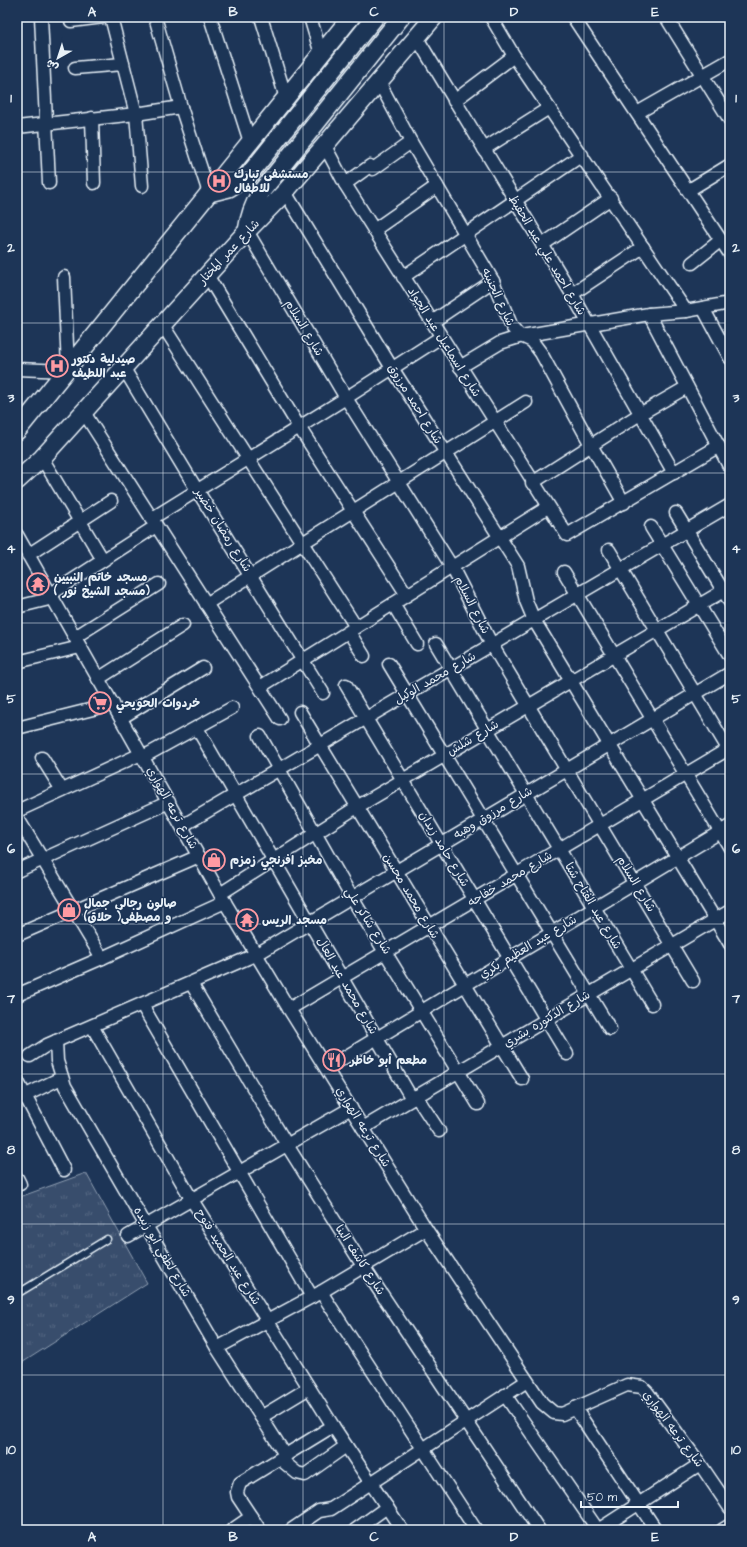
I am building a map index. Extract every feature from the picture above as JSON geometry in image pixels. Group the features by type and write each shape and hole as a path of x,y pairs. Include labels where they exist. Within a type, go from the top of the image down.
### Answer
{"main road":[{"path":"17,431 351,17"},
{"path":"210,193 230,188 247,177 375,17"},
{"path":"247,231 249,217 261,192 401,17"},
{"name":"شارع عمر المختار","path":"17,481 42,458 247,231 286,192 434,17"}],"street":[{"path":"41,17 49,183"},
{"path":"71,21 103,17"},
{"path":"111,17 136,114 142,186"},
{"path":"155,17 180,107 210,193"},
{"path":"210,17 250,142"},
{"path":"261,17 286,98"},
{"path":"310,17 321,54"},
{"path":"491,17 514,56 686,311"},
{"path":"573,17 730,254"},
{"path":"666,17 730,120"},
{"name":"شارع احمد علي عبد الحفيظ","path":"417,38 572,294 674,473"},
{"path":"454,100 514,56"},
{"path":"637,113 730,60"},
{"path":"75,68 123,64"},
{"name":"شارع الجنينه","path":"379,82 411,142 492,281 512,327 522,336 532,341 541,353 624,502"},
{"path":"17,127 136,114 180,107"},
{"path":"484,149 549,108"},
{"path":"92,118 94,183"},
{"path":"345,184 370,166 373,168 411,142"},
{"name":"شارع اسماعيل عبد الجواد","path":"325,146 345,184 532,483 567,535 624,502"},
{"path":"403,276 582,155"},
{"path":"688,190 730,165"},
{"path":"374,230 437,186"},
{"name":"شارع احمد مرزوق","path":"286,192 392,368 518,566 526,601 534,620 730,944"},
{"path":"542,246 610,198"},
{"name":"شارع السلام","path":"247,231 346,398 452,567 492,644 566,770 673,945 693,981"},
{"path":"692,263 721,240"},
{"path":"572,294 643,247"},
{"path":"207,275 299,428 407,595"},
{"path":"17,368 67,369 64,277"},
{"path":"432,322 492,281"},
{"path":"460,367 500,343 522,336 649,314 686,311 730,303"},
{"path":"703,308 730,358"},
{"path":"649,314 730,468"},
{"path":"162,324 302,544 352,629 364,656"},
{"path":"17,607 52,596 197,490 299,428 441,337"},
{"name":"شارع رمضان خضير","path":"124,367 197,490 323,693"},
{"path":"532,483 640,414 687,387"},
{"path":"206,604 526,402"},
{"path":"83,411 280,719"},
{"path":"624,502 719,446"},
{"path":"42,458 103,560"},
{"path":"28,555 111,501"},
{"name":"شارع محمد الوكيل","path":"182,826 730,505"},
{"path":"260,688 548,507"},
{"path":"676,513 726,589 730,602"},
{"path":"651,528 730,656"},
{"name":"شارع ترعه الهواري","path":"17,535 222,898 426,1229 542,1403 551,1411 562,1414 627,1385 642,1387 700,1464 730,1508"},
{"path":"609,550 729,750"},
{"path":"564,572 685,775 725,829 730,848"},
{"path":"17,662 78,642 159,584"},
{"name":"شارع شلش","path":"17,995 102,958 222,898 274,860 357,807 726,589"},
{"path":"393,604 417,644"},
{"path":"98,679 183,625"},
{"name":"شارع عبد الفتاح شتا","path":"436,644 652,1004"},
{"path":"389,664 610,1029"},
{"path":"121,718 203,668"},
{"name":"شارع مرزوق وهبه","path":"30,1056 38,1049 257,954 730,673"},
{"name":"شارع حامد زيدان","path":"346,685 567,1054"},
{"path":"17,728 113,704"},
{"path":"17,811 142,756 232,708"},
{"name":"شارع محمد محسن","path":"300,712 522,1080"},
{"name":"شارع محمد عبد العال","path":"197,728 377,1038 414,1098 439,1132"},
{"name":"شارع شاكر علي","path":"260,736 352,898 423,1011 478,1104"},
{"name":"شارع محمد خفاجه","path":"290,1009 729,750"},
{"path":"42,758 62,790"},
{"path":"17,871 169,802"},
{"path":"17,817 44,859 102,958"},
{"name":"شارع عبد العظيم بكري","path":"327,1068 725,829"},
{"path":"17,935 199,856"},
{"name":"شارع الدكتوره بشري","path":"363,1128 730,911"},
{"name":"شارع كاشف البنا","path":"191,983 287,1145 363,1266 538,1530"},
{"path":"142,1005 239,1172 317,1294 424,1450 476,1530"},
{"name":"شارع عبد الحميد فتوح","path":"92,1026 192,1200 333,1426 402,1530"},
{"name":"شارع لطفي ابو زبيده","path":"56,1041 57,1061 61,1078 217,1348 261,1417 283,1457 297,1473 305,1475 346,1446"},
{"path":"21,1098 61,1078"},
{"path":"17,1080 21,1098 64,1170"},
{"path":"128,1236 351,1108"},
{"path":"217,1348 317,1294 426,1229"},
{"path":"291,1530 319,1511 332,1510 527,1381"},
{"path":"261,1417 309,1388"},
{"path":"505,1395 598,1530 700,1464"},
{"path":"575,1408 656,1530"},
{"path":"260,1530 238,1497 238,1487 244,1480 333,1426"},
{"path":"355,1530 387,1507"},
{"path":"232,1530 251,1517"},
{"path":"722,1530 730,1525"}],"lane":[{"path":"17,1294 106,1239"}],"green space":[{"path":"86,1173 147,1283 17,1366 17,1198"}],"place":[{"name":"مستشفى تبارك للاطفال","path":"219,181"},
{"name":"صيدلية دكتور عبد اللطيف","path":"57,366"},
{"name":"مسجد خاتم النبيين ( مسجد الشيخ نور)","path":"38,584"},
{"name":"خردوات الحويحي","path":"100,703"},
{"name":"مخبز افرنجي زمزم","path":"214,860"},
{"name":"صالون رجالي جمال و مصطفى( حلاق)","path":"69,910"},
{"name":"مسجد الريس","path":"247,920"},
{"name":"مطعم أبو خاطر","path":"334,1060"}]}
